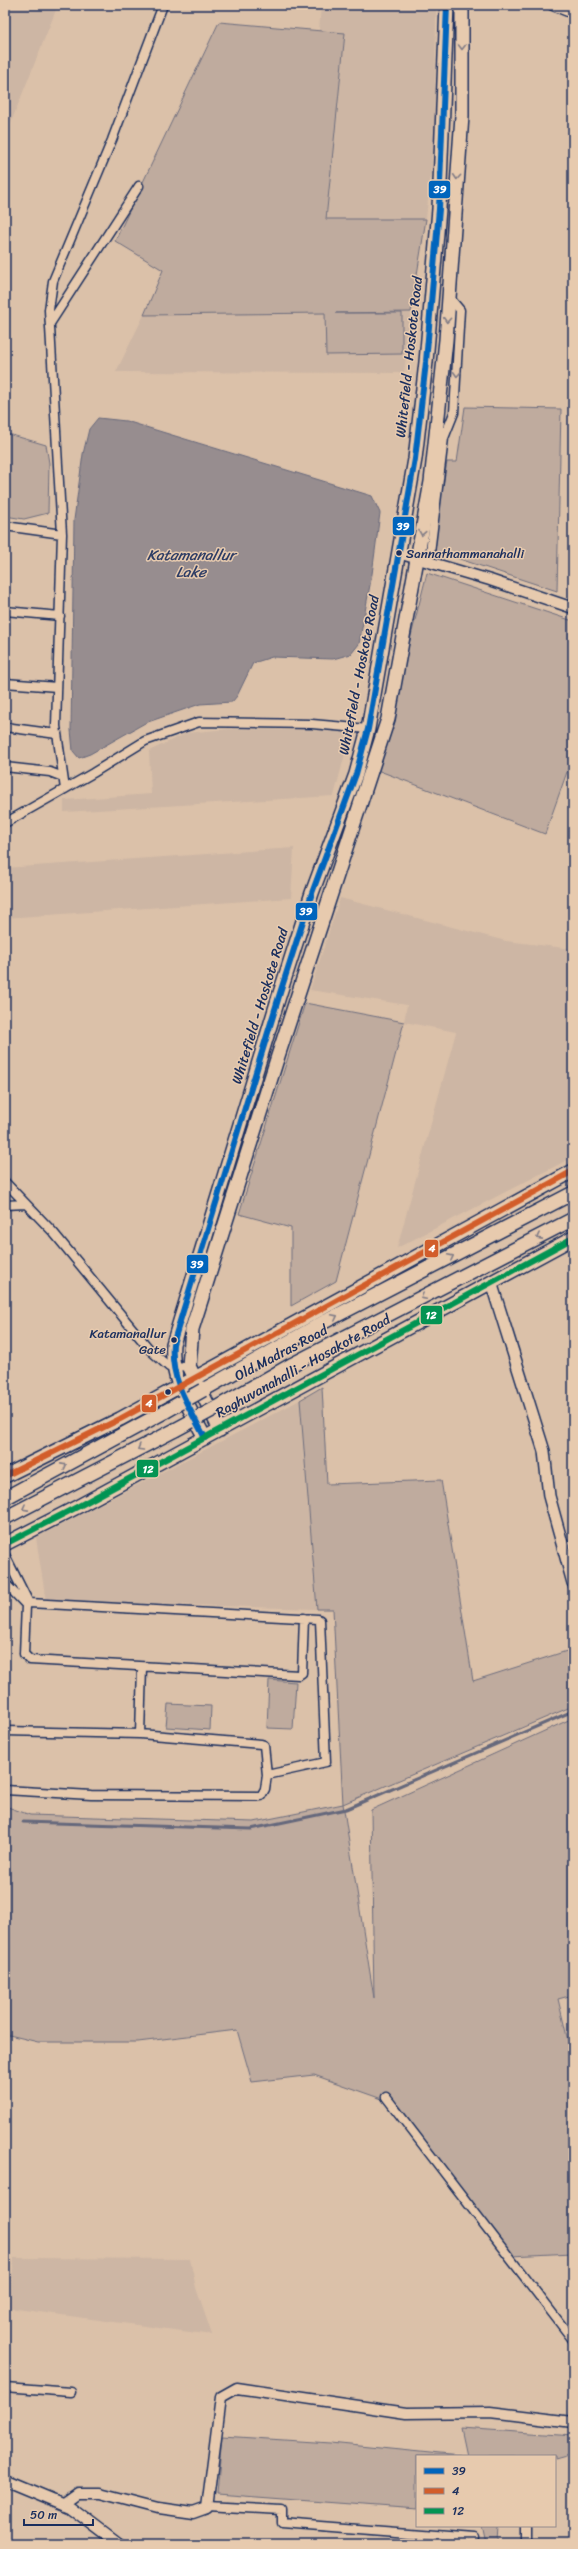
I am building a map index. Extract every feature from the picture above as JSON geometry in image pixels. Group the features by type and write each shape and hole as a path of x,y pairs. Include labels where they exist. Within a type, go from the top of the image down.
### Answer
{"main road":[{"name":"Whitefield - Hoskote Road","path":"205,1438 178,1387 172,1368 173,1344 204,1238 312,893 349,794 368,729 415,459 435,260 444,116 447,5"},
{"path":"220,1430 193,1379 189,1366 192,1329 278,1056 385,732 423,560 449,298 462,116 464,6"},
{"path":"349,794 364,798"},
{"name":"Old Madras Road","path":"5,1476 193,1379 573,1171"},
{"path":"5,1498 166,1411 324,1322 573,1193"},
{"name":"Old Madras Road","path":"5,1518 175,1430 293,1364 573,1219"},
{"name":"Raghuvanahalli - Hosakote Road","path":"5,1544 220,1430 573,1238"},
{"path":"491,1282 544,1451 549,1496 573,1583"},
{"path":"5,2480 62,2503 76,2511 119,2544"}],"street":[{"path":"65,790 57,734 62,534 50,322 53,281 112,140 163,5"},
{"path":"553,5 573,13"},
{"path":"50,322 139,186"},
{"path":"5,526 62,534"},
{"path":"398,553 573,608"},
{"path":"5,611 60,616"},
{"path":"5,683 57,687"},
{"path":"5,823 65,790 145,741 199,722 312,724 368,729"},
{"path":"5,727 57,734"},
{"path":"5,767 50,772 63,777"},
{"path":"5,1182 52,1232 150,1350 164,1364 172,1368 189,1366"},
{"path":"5,1205 26,1204"},
{"path":"5,1555 28,1604 24,1654 30,1660 299,1675 302,1673 304,1618"},
{"path":"5,1583 28,1604 320,1620 326,1762 267,1774"},
{"path":"140,1734 142,1667"},
{"path":"5,1731 140,1734 261,1744 264,1745 267,1774 265,1789 261,1796 99,1795 5,1790"},
{"path":"386,2096 573,2340"},
{"path":"5,2387 71,2392"},
{"path":"207,2506 221,2398 237,2388 406,2413 490,2412 573,2422"},
{"path":"62,2503 77,2492 100,2493 158,2508 193,2513 207,2506 282,2510 282,2523 474,2538"},
{"path":"526,2527 526,2544"}],"shaded area":[{"path":"5,5 58,5 5,137"},
{"path":"321,5 436,5 435,132 426,219 326,219 345,33 319,31"},
{"path":"219,22 345,33 326,219 426,219 411,312 335,313 402,313 402,354 326,355 325,313 144,315 163,270 115,241"},
{"path":"411,312 404,373 116,372 144,315"},
{"path":"465,407 561,409 557,591 432,550 447,462 457,462"},
{"path":"5,433 46,445 49,463 48,513 24,519 5,516"},
{"path":"427,573 573,621 573,755 545,834 377,770"},
{"path":"227,729 351,731 334,796 64,812 64,800 151,794 149,751 187,733"},
{"path":"294,848 291,898 5,918 5,868"},
{"path":"340,898 506,941 573,949 573,1157 397,1248 456,1032 404,1022 407,1005 310,990"},
{"path":"305,1003 404,1022 336,1281 291,1306 291,1228 239,1214"},
{"path":"322,1387 327,1484 441,1480 473,1681 573,1649 573,1706 343,1804 333,1609 317,1609 300,1400"},
{"path":"300,1400 317,1609 46,1601 36,1538"},
{"path":"269,1680 296,1682 293,1729 267,1728"},
{"path":"168,1704 211,1706 210,1730 166,1727"},
{"path":"573,1718 573,1995 558,1999 573,2062 573,2253 511,2256 399,2105 314,2075 252,2082 237,2030 138,2042 38,2042 5,2034 5,1806 30,1815 254,1822 343,1804 374,1998 371,1810"},
{"path":"14,2258 190,2259 196,2288 212,2335 9,2308"},
{"path":"461,2428 573,2436 573,2454 556,2459 556,2455 467,2455"},
{"path":"222,2436 330,2443 450,2455 416,2455 416,2509 217,2494"},
{"path":"481,2527 498,2527 497,2543 485,2544"}],"water":[{"name":"Katamanallur Lake","path":"98,418 126,421 372,496 380,513 372,574 359,644 351,654 333,659 272,657 253,663 237,696 232,702 200,704 145,723 90,754 79,758 73,751 71,730 74,520 83,454 89,429"}],"waterway":[{"path":"23,1822 251,1829 346,1809 573,1711"}],"transit line":[{"name":"39","path":"205,1438 187,1404 174,1370 173,1344 280,993 312,893 356,774 368,729 415,459 426,362 439,209 447,5"},
{"name":"4","path":"5,1476 120,1419 573,1171"},
{"name":"12","path":"5,1544 79,1506 573,1238"}],"place":[{"name":"Sannathammanahalli","path":"399,553"},
{"name":"Katamanallur Gate","path":"174,1340"}]}
